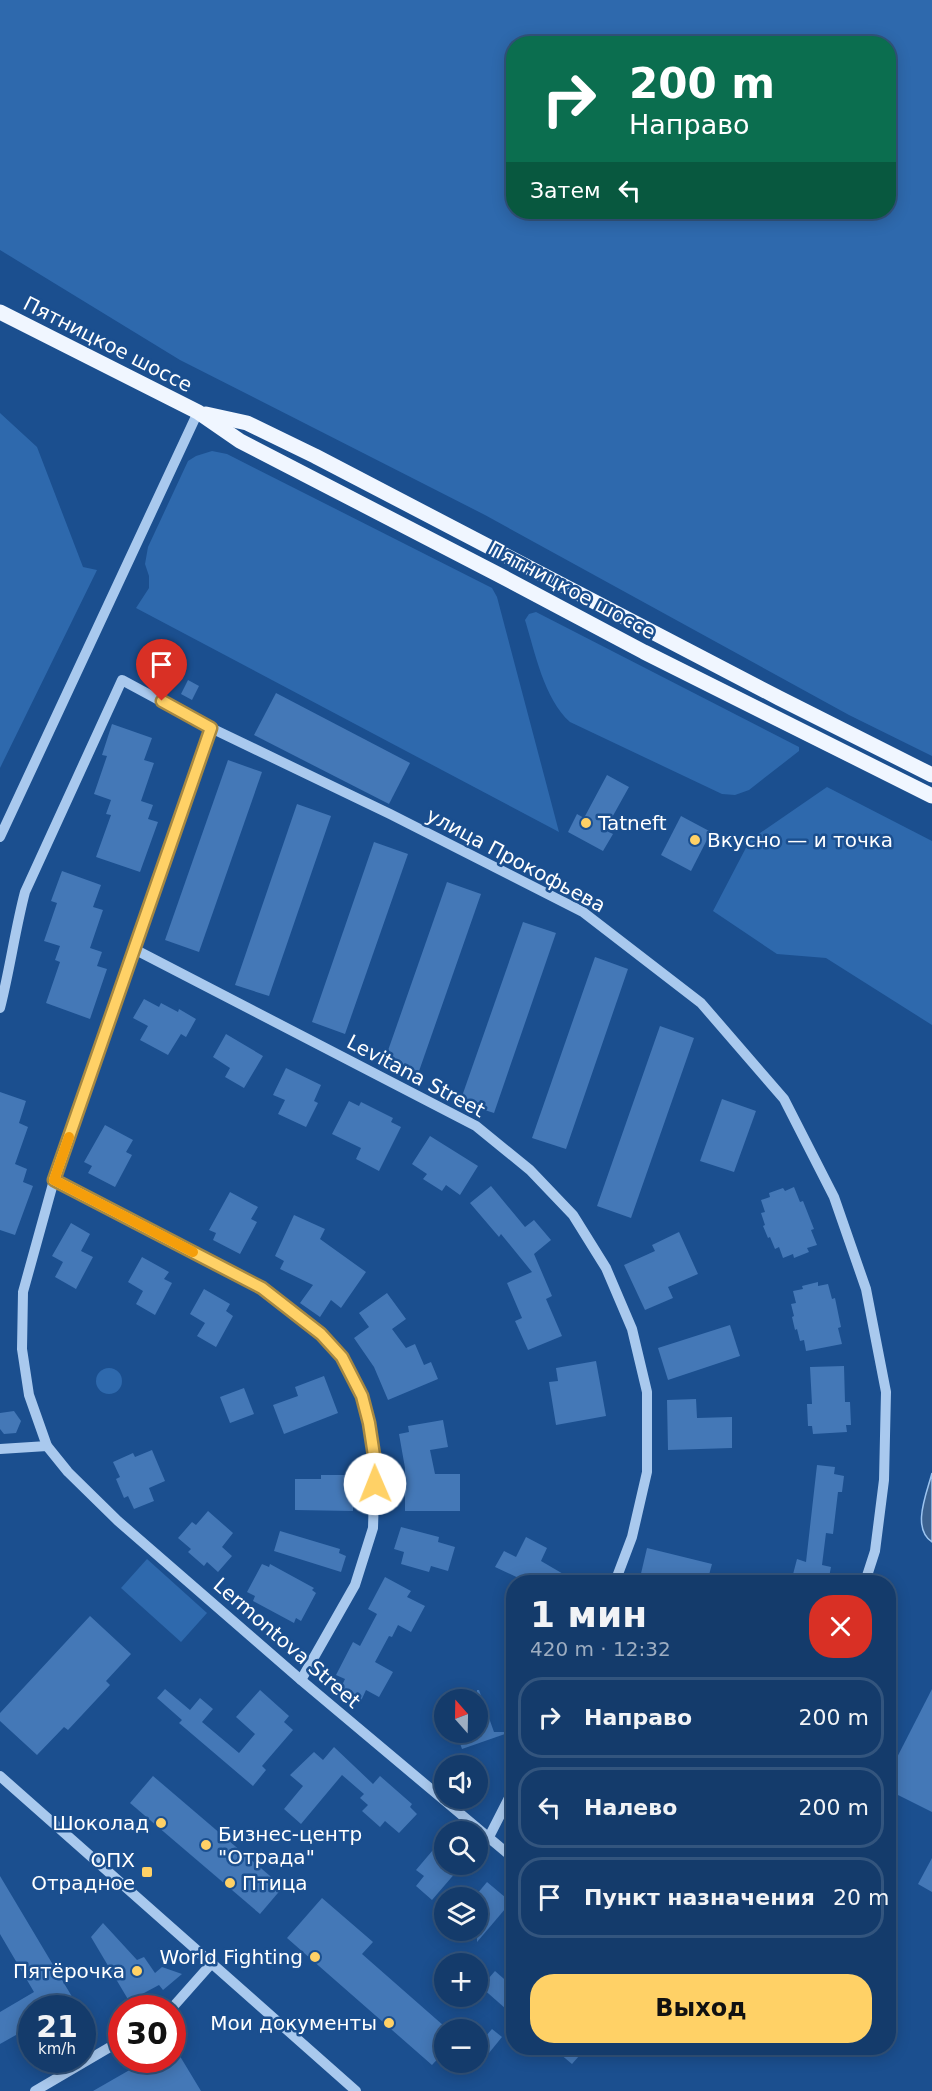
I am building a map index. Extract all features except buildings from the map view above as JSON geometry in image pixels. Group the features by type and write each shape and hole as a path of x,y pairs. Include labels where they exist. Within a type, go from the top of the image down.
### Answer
{"main road":[{"name":"Пятницкое шоссе","path":"0,312 198,412 240,441 503,576 644,652 932,796"},
{"name":"Пятницкое шоссе","path":"198,412 247,423 315,456 779,698 932,775"}],"street":[{"path":"0,837 198,412"},
{"name":"улица Прокофьева","path":"0,1008 9,975 17,922 25,892 122,680 211,728 390,814 583,912 701,1003 784,1099 834,1197 866,1289 886,1392 884,1480 875,1551 867,1575"},
{"path":"0,1449 47,1446 27,1387 22,1349 23,1292 54,1180 211,728"},
{"name":"Levitana Street","path":"134,949 476,1126 530,1170 573,1215 606,1268 632,1329 647,1392 647,1472 632,1537 618,1575"},
{"path":"54,1180 262,1288 321,1334 342,1357 362,1396 375,1462 373,1528 355,1585 301,1680"},
{"name":"Lermontova Street","path":"47,1446 68,1472 118,1521 301,1680 506,1852"},
{"path":"0,1776 356,2091"},
{"path":"489,1837 506,1804"},
{"path":"184,1995 211,1964"},
{"path":"35,2091 108,2048"}],"shaded area":[{"path":"0,0 932,0 932,756 849,715 485,515 180,360 0,250"},
{"path":"0,413 37,447 83,567 97,570 0,768"},
{"path":"212,451 227,454 492,588 497,597 559,832 136,608 149,588 149,576 145,564 148,547 188,461"},
{"path":"536,612 799,747 799,751 749,790 735,795 722,794 570,722 553,701 537,660 525,620 529,614"},
{"path":"827,787 932,841 932,1025 826,958 777,954 713,911 750,840"},
{"path":"109,1368 118,1372 122,1381 118,1390 109,1394 100,1390 96,1381 100,1372"},
{"path":"932,1473 932,1542 922,1528 921,1519"},
{"path":"147,1559 207,1613 181,1642 121,1588"}],"slow traffic":[{"path":"69,1137 54,1180 193,1252"}],"place":[{"name":"Tatneft","path":"586,823"},
{"name":"Вкусно — и точка","path":"695,840"},
{"name":"Шоколад","path":"161,1823"},
{"name":"Бизнес-центр \"Отрада\"","path":"206,1845"},
{"name":"ОПХ Отрадное","path":"147,1872"},
{"name":"Птица","path":"230,1883"},
{"name":"World Fighting","path":"315,1957"},
{"name":"Пятёрочка","path":"137,1971"},
{"name":"Мои документы","path":"389,2023"}],"route":[{"path":"162,701 211,728 54,1180 262,1288 321,1334 342,1357 362,1396 375,1462 375,1484"}]}
